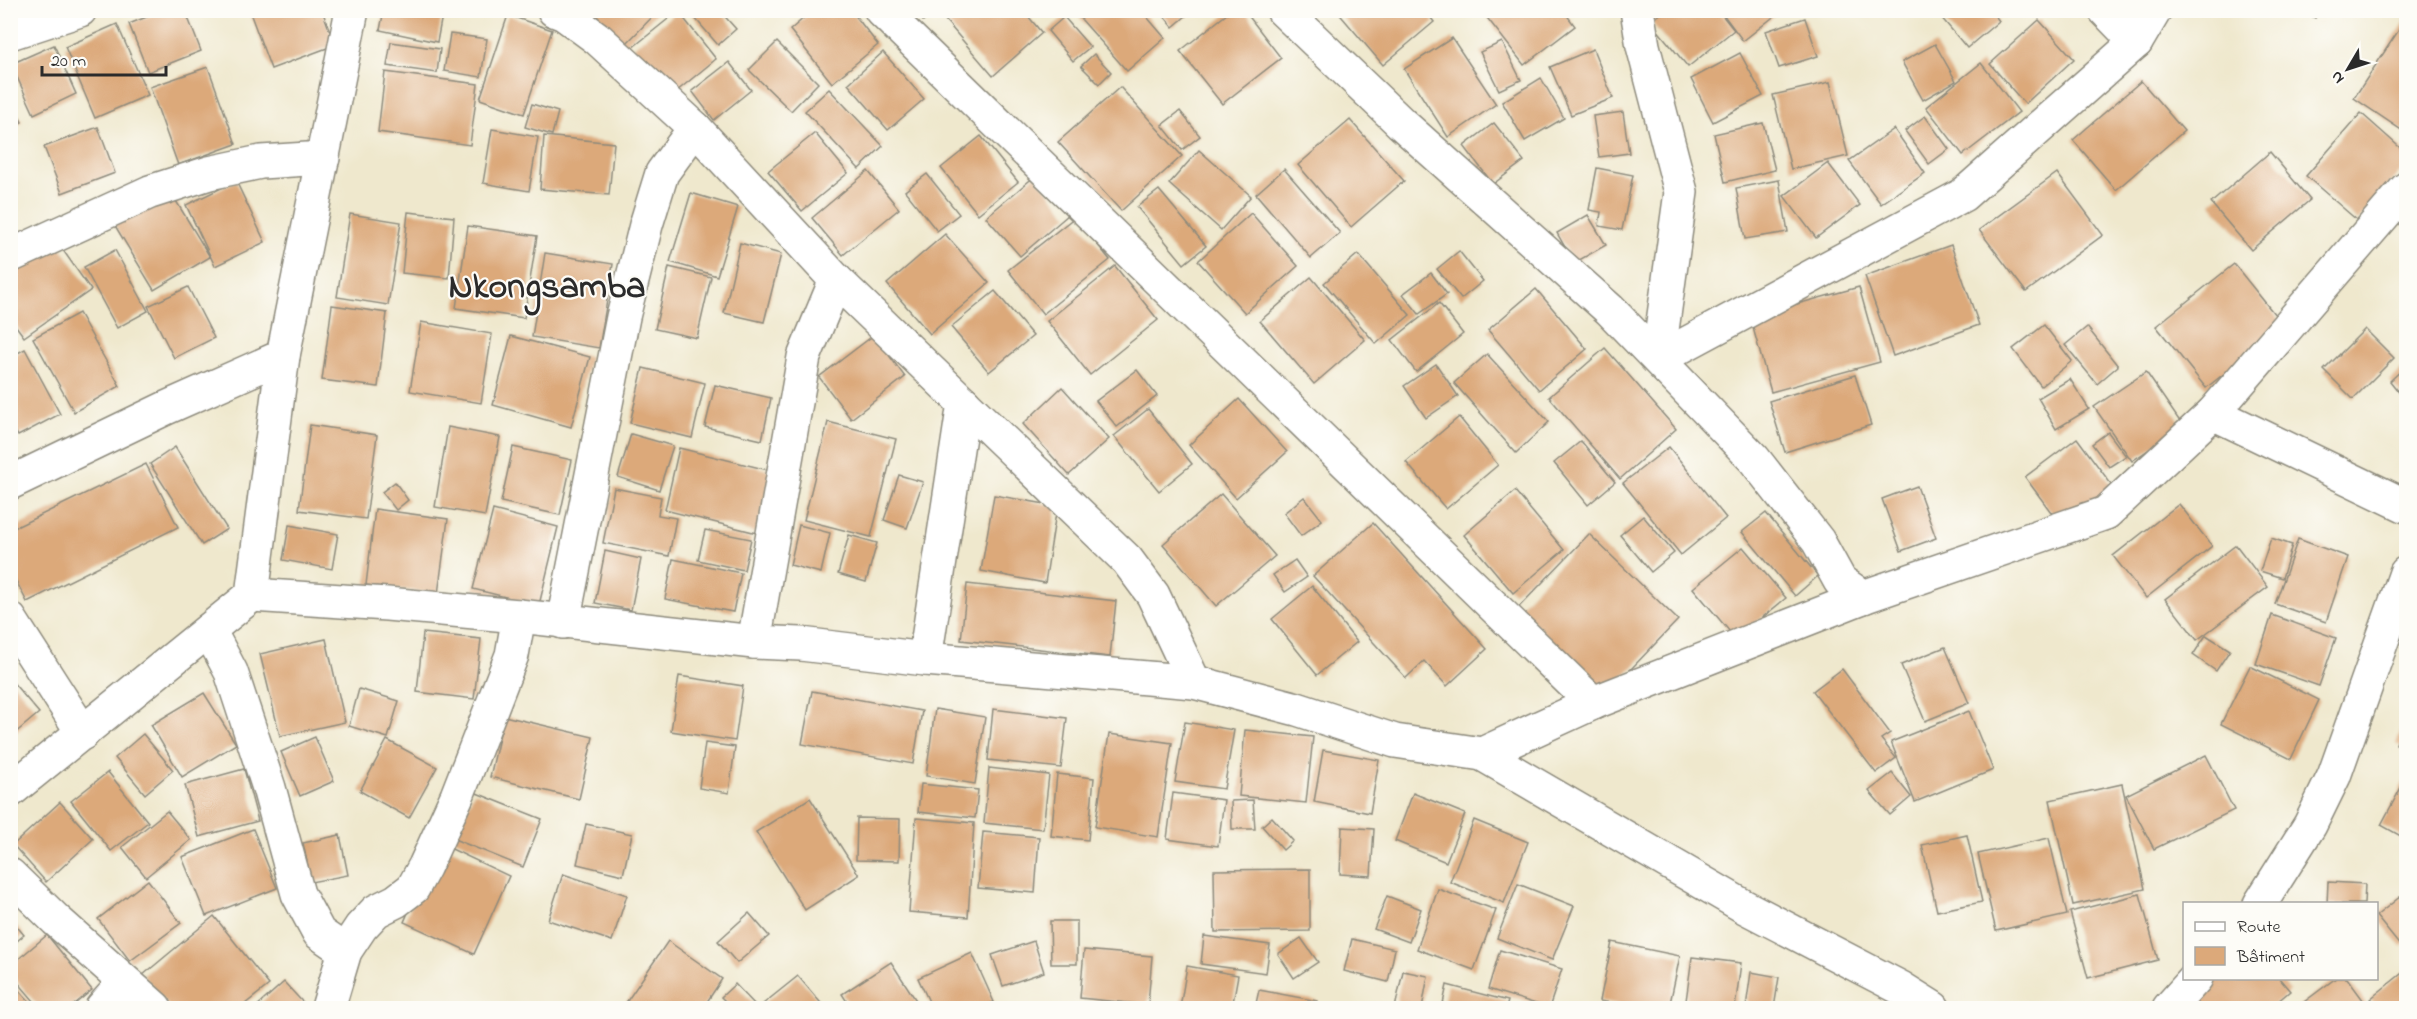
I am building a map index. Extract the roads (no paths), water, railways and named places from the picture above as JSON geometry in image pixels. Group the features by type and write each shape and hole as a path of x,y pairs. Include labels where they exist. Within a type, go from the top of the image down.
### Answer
{"street":[{"path":"10,33 80,10"},
{"path":"10,791 252,595 283,356 352,10"},
{"path":"554,10 564,14 598,39 695,128 836,280 1127,560 1153,595 1194,682"},
{"path":"881,10 1593,703"},
{"path":"1283,10 1401,123 1610,309 1754,459 1818,541 1840,581 1863,597"},
{"path":"1637,10 1681,192 1658,359"},
{"path":"2104,10 2136,42"},
{"path":"1658,359 1963,195 2136,42 2155,10"},
{"path":"563,622 623,316 646,225 662,172 695,128"},
{"path":"10,256 150,192 208,173 261,162 323,158"},
{"path":"1482,754 1593,703 1863,597 2106,513 2213,413 2406,189"},
{"path":"754,642 804,357 836,280"},
{"path":"10,483 166,408 283,356"},
{"path":"925,659 964,403"},
{"path":"2213,413 2406,506"},
{"path":"2261,902 2310,825 2334,776 2406,573"},
{"path":"252,595 519,616 754,642 801,644 925,659 1194,682 1297,709 1395,741 1482,754 1745,907 1901,988 1933,1008"},
{"path":"327,1008 345,951 361,927 376,911 396,901 413,888 458,796 512,655 519,616"},
{"path":"10,619 83,733"},
{"path":"209,630 231,672 269,788 298,894 319,933 345,951"},
{"path":"10,875 155,1008"},
{"path":"2169,1008 2194,980"},
{"path":"102,1008 125,982"}],"district":[{"name":"Nkongsamba","path":"547,288"}]}
